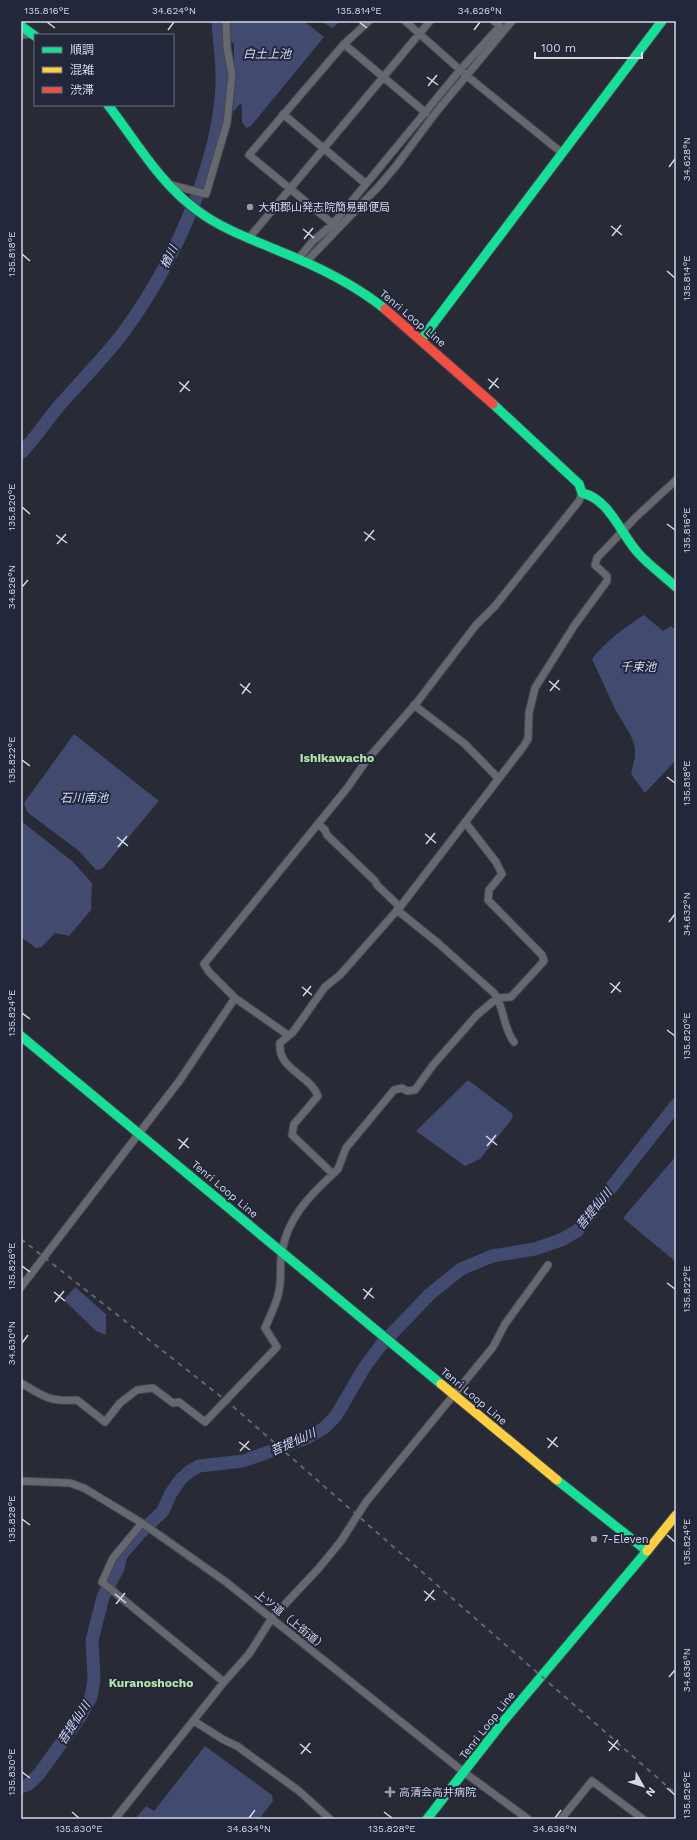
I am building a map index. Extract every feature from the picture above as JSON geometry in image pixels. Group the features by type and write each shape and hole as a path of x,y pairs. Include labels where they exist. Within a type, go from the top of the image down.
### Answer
{"main road":[{"path":"421,340 662,21"},
{"path":"21,26 34,35"},
{"name":"Tenri Loop Line","path":"109,106 168,184 197,211 211,220 248,238 302,261 364,294 380,305 421,340 573,478 582,488 582,493 591,495 610,512 623,531 626,539 640,555 676,587"},
{"name":"Tenri Loop Line","path":"21,1036 456,1395 543,1469 647,1551 507,1718 427,1819"},
{"path":"647,1551 676,1515"}],"street":[{"path":"168,184 206,194 227,123 232,74 227,48 226,21"},
{"path":"332,224 248,155 344,44 369,21"},
{"path":"404,21 420,33 467,76 562,153"},
{"path":"248,238 430,21"},
{"path":"302,261 313,241 332,224 426,113 460,70 500,26 494,21"},
{"path":"302,261 379,186 396,166 437,111 512,21"},
{"path":"21,35 34,35"},
{"path":"344,44 426,113"},
{"path":"283,114 366,184"},
{"path":"333,1174 292,1135 294,1124 318,1096 314,1088 288,1065 281,1056 280,1043 297,1027 325,987 340,975 398,908 528,739 529,713 535,688 574,626 607,581 607,576 595,565 597,558 676,480"},
{"path":"288,1035 235,998 204,964 348,787 366,761 414,705 476,625 496,606 579,501 582,493"},
{"path":"414,705 464,744 498,778"},
{"path":"21,1383 47,1398 57,1401 77,1400 105,1422 120,1403 137,1390 152,1388 173,1404 179,1402 184,1404 205,1422 277,1347 265,1328 279,1292 282,1251 290,1228 300,1208 307,1199 338,1169 346,1148 394,1090 402,1088 407,1091 415,1090 458,1034 477,1015 497,998 511,997 544,961 542,955 488,900 489,890 502,874 496,862 465,822"},
{"path":"318,824 325,830 327,835 375,881 398,908 497,998 507,1033 514,1042"},
{"path":"21,1287 180,1080 235,998"},
{"path":"115,1819 224,1682 249,1654 272,1618 319,1568 341,1541 366,1502 456,1395 493,1347 505,1324 548,1265"},
{"name":"上ツ道（上街道）","path":"21,1481 70,1483 84,1488 142,1523 226,1582 465,1772 528,1819"},
{"path":"142,1523 113,1558 102,1582 224,1682"},
{"path":"194,1721 224,1740 237,1746 299,1791 330,1819"},
{"path":"560,1819 592,1781 642,1819"}],"water":[{"name":"白土上池","path":"227,21 304,21 324,37 251,126 246,128 242,122 242,105 240,104 234,111 230,111 234,82 234,44 229,40"},
{"path":"321,21 341,21 332,28"},
{"name":"千束池","path":"644,615 663,631 671,626 676,630 676,760 645,793 631,774 635,757 635,747 631,736 615,709 592,659 603,646 616,635"},
{"name":"石川南池","path":"74,734 159,801 102,869 96,870 79,851 27,812 24,803"},
{"path":"21,821 72,861 92,883 91,910 69,936 55,933 42,947 36,948 21,937"},
{"path":"468,1080 513,1114 512,1119 480,1159 465,1166 416,1131"},
{"path":"676,1156 676,1262 623,1218"},
{"path":"75,1287 106,1314 106,1335 96,1331 64,1300"},
{"path":"205,1746 272,1795 273,1801 259,1819 135,1819 146,1806 154,1811"}],"waterway":[{"name":"楢川","path":"21,453 59,406 123,333 141,307 175,247 202,182 212,148 219,116 222,76 218,21"},
{"name":"菩提仙川","path":"21,1787 29,1784 39,1774 80,1717 91,1697 94,1679 92,1640 103,1597 118,1568 121,1555 139,1534 163,1511 171,1493 181,1479 190,1471 199,1466 243,1461 307,1438 324,1428 336,1416 364,1368 381,1345 430,1294 461,1269 492,1256 535,1249 561,1240 577,1231 676,1105"}],"railway":[{"path":"21,1239 229,1403 676,1794"}],"traffic: fast":[{"path":"421,340 662,21"},
{"path":"21,26 34,35"},
{"path":"109,106 160,175 184,200 198,211 217,223 247,238 335,276 385,309"},
{"path":"493,404 579,484 582,493 600,502 608,510 639,554 676,587"},
{"path":"21,1036 441,1384"},
{"path":"427,1819 502,1723 647,1551 557,1480"}],"traffic: slow":[{"path":"441,1384 557,1480"},
{"path":"647,1551 676,1515"}],"traffic: jam":[{"path":"385,309 493,404"}],"place":[{"name":"大和郡山発志院簡易郵便局","path":"250,207"},
{"name":"7-Eleven","path":"594,1539"},
{"name":"高清会高井病院","path":"390,1792"}],"district":[{"name":"Ishikawacho","path":"337,758"},
{"name":"Kuranoshocho","path":"151,1683"}]}
